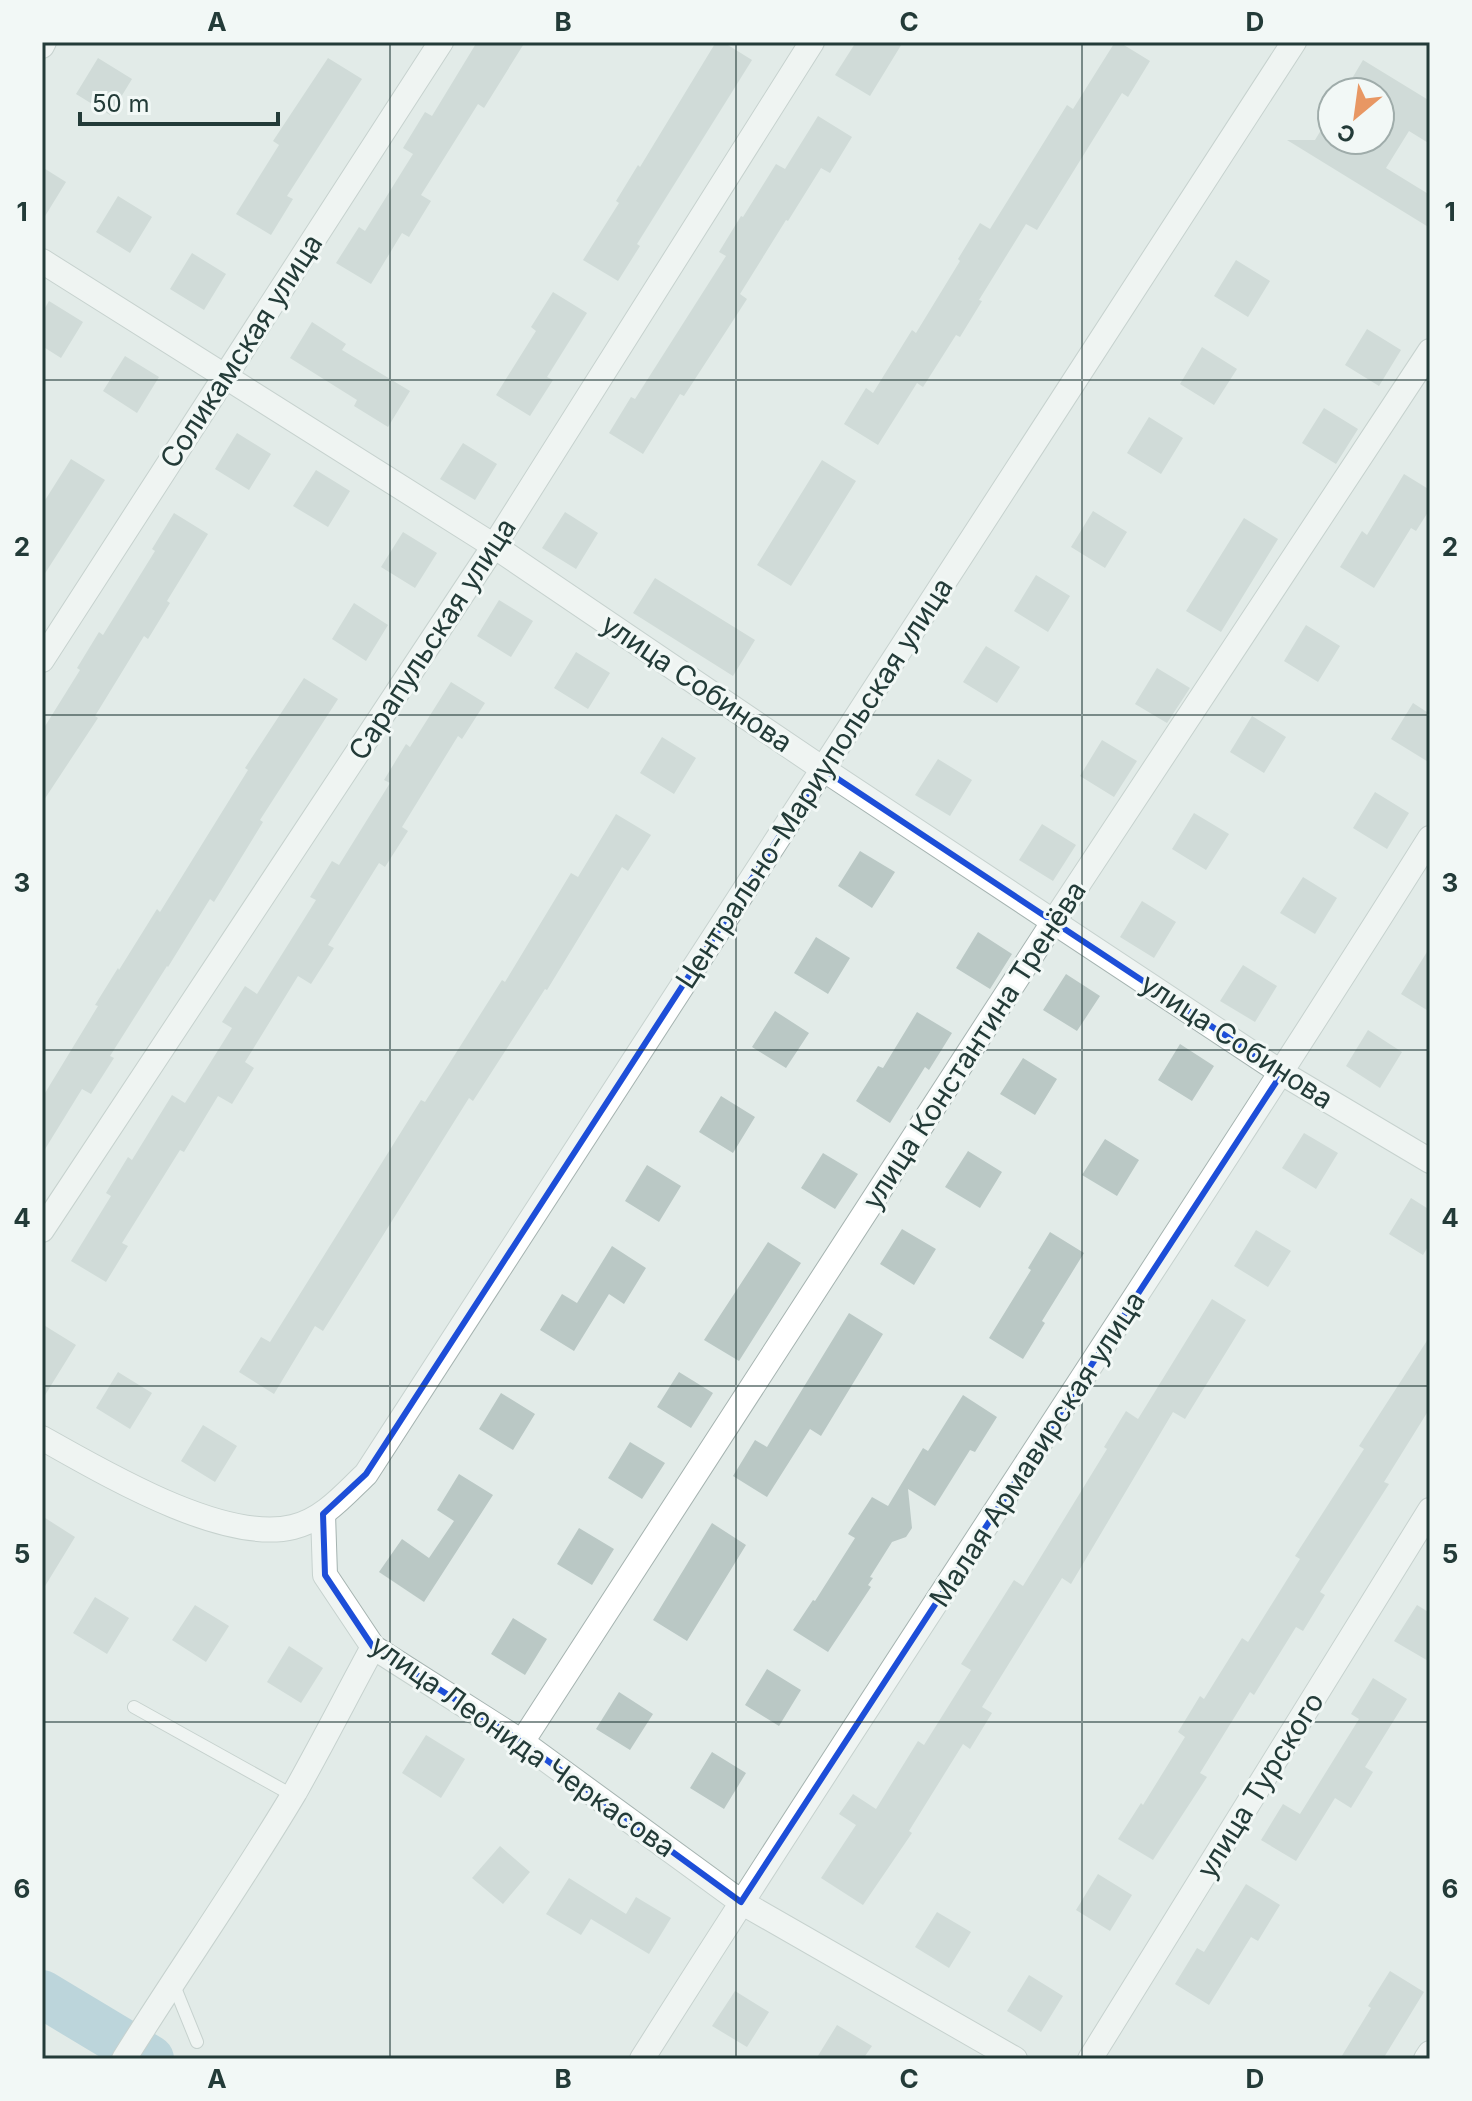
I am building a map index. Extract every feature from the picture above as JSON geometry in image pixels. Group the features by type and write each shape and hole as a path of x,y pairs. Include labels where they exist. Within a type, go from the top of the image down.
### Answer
{"street":[{"name":"Соликамская улица","path":"42,660 441,42"},
{"name":"Сарапульская улица","path":"42,1230 494,546 812,42"},
{"name":"Центрально-Мариупольская улица","path":"323,1514 366,1474 1294,42"},
{"name":"улица Собинова","path":"42,261 494,546 823,769 1282,1073 1430,1161"},
{"name":"улица Константина Тренёва","path":"522,1742 1054,921 1430,351"},
{"name":"Малая Армавирская улица","path":"642,2059 741,1902 1282,1073 1430,838"},
{"path":"42,1438 86,1463 200,1518 249,1529 292,1527 323,1514"},
{"name":"улица Турского","path":"1090,2059 1430,1510"},
{"name":"улица Леонида Черкасова","path":"323,1514 325,1575 373,1647 522,1742 741,1902 1015,2059"},
{"path":"124,2059 292,1795 373,1647"},
{"path":"1426,2059 1430,2053"}],"lane":[{"path":"134,1707 292,1795"},
{"path":"167,1992 197,2042"}],"highlighted area":[{"path":"823,769 1282,1073 741,1902 522,1742 373,1647 325,1575 323,1514 366,1474"}],"building":[{"path":"477,42 525,42 484,108 478,104 421,195 431,201 409,237 402,233 371,284 336,263 359,227 365,231 413,154 403,148 425,112 432,116"},
{"path":"716,42 723,42 752,60 637,244 640,246 618,281 583,260 619,203 616,201"},
{"path":"856,42 903,42 870,96 835,75"},
{"path":"1115,42 1150,61 1128,97 1122,93 1037,230 1026,224 960,337 956,335 923,387 917,383 878,445 844,424 866,388 873,393 912,330 916,333 980,223 990,229 1067,105 1073,109"},
{"path":"98,58 132,79 110,115 76,94"},
{"path":"328,58 362,79 287,196 293,199 271,235 236,214 279,145 273,141"},
{"path":"1363,60 1389,76 1354,76"},
{"path":"1396,80 1430,101 1430,144 1409,131 1396,152"},
{"path":"818,116 852,137 830,173 821,168 786,220 740,294 747,299 684,396 680,394 643,454 609,433 631,397 635,399 726,256 719,252 741,216 776,164 785,169"},
{"path":"1287,140 1315,140 1316,156 1393,156 1386,168 1430,195 1430,228"},
{"path":"42,167 66,182 42,221"},
{"path":"118,196 152,217 130,253 96,232"},
{"path":"192,253 226,274 204,310 170,289"},
{"path":"1236,260 1270,281 1248,317 1214,296"},
{"path":"553,292 587,313 547,377 553,380 530,416 496,395 536,331 531,327"},
{"path":"49,301 83,322 61,358 42,346 42,313"},
{"path":"312,322 346,344 342,350 410,391 388,427 354,406 357,400 290,358"},
{"path":"1367,329 1401,350 1379,386 1345,365"},
{"path":"1202,347 1237,369 1214,405 1180,384"},
{"path":"125,356 159,377 137,413 103,391"},
{"path":"1324,408 1358,429 1336,464 1302,443"},
{"path":"1149,417 1183,438 1161,474 1127,453"},
{"path":"237,433 271,454 249,490 215,469"},
{"path":"463,443 497,464 475,500 440,479"},
{"path":"71,459 105,480 42,578 42,505"},
{"path":"822,460 856,481 791,586 757,565"},
{"path":"316,470 350,491 328,527 293,506"},
{"path":"1404,474 1430,490 1430,509 1416,531 1411,528 1374,588 1340,567 1362,531 1367,535"},
{"path":"1093,511 1127,532 1105,568 1071,547"},
{"path":"565,512 598,533 576,569 542,548"},
{"path":"174,513 208,534 148,639 144,636 95,716 98,718 42,803 42,731 80,670 77,668 99,632 103,635 155,551 152,549"},
{"path":"1244,518 1278,539 1221,632 1186,611"},
{"path":"403,532 437,553 415,588 381,567"},
{"path":"1036,575 1070,596 1048,632 1014,611"},
{"path":"655,578 755,640 733,676 633,613"},
{"path":"499,600 533,621 511,657 477,636"},
{"path":"354,603 388,625 366,661 332,639"},
{"path":"1306,625 1340,646 1318,682 1284,661"},
{"path":"986,646 1020,667 997,703 963,682"},
{"path":"576,652 610,673 588,709 554,688"},
{"path":"1157,668 1190,688 1167,723 1135,704"},
{"path":"304,678 338,699 260,820 263,822 214,902 210,899 110,1056 114,1058 91,1094 82,1089 42,1154 42,1098 118,968 157,909 160,912 248,770 245,768"},
{"path":"451,682 485,703 462,739 458,736 402,827 408,831 385,867 379,863 328,945 334,948 311,984 298,976 245,1062 254,1068 232,1104 218,1096 122,1243 128,1246 106,1282 71,1261 111,1196 106,1193 128,1157 132,1160 172,1095 185,1103 232,1028 222,1022 245,986 257,994 316,900 310,897 332,861 339,865 390,783 384,780 406,744 410,747"},
{"path":"1413,703 1430,714 1430,763 1391,739"},
{"path":"1252,716 1286,737 1264,773 1230,752"},
{"path":"662,737 696,758 674,794 640,773"},
{"path":"1102,740 1137,761 1114,797 1080,776"},
{"path":"938,759 972,780 950,816 915,795"},
{"path":"1375,792 1409,813 1387,849 1353,828"},
{"path":"1194,813 1229,834 1206,870 1172,849"},
{"path":"616,814 651,835 628,871 622,867 547,990 473,1101 469,1098 323,1331 315,1326 274,1394 239,1372 261,1337 270,1342 421,1100 425,1102 502,980 505,982 571,873 578,877"},
{"path":"1042,824 1076,845 1053,881 1019,860"},
{"path":"860,851 895,872 872,908 838,886"},
{"path":"1303,877 1337,898 1315,934 1280,913"},
{"path":"1142,901 1176,922 1154,958 1120,937"},
{"path":"978,932 1012,954 990,989 956,968"},
{"path":"816,937 850,958 828,994 794,973"},
{"path":"1430,947 1430,1012 1401,994"},
{"path":"1243,965 1277,986 1255,1022 1220,1001"},
{"path":"1066,974 1100,996 1077,1031 1043,1010"},
{"path":"775,1011 809,1033 786,1068 752,1047"},
{"path":"917,1012 952,1033 929,1070 925,1067 890,1123 856,1101 878,1066 883,1068"},
{"path":"1368,1030 1402,1052 1380,1088 1346,1066"},
{"path":"1180,1044 1214,1066 1192,1101 1158,1080"},
{"path":"1023,1058 1057,1079 1035,1115 1000,1094"},
{"path":"721,1096 755,1117 733,1153 699,1132"},
{"path":"1304,1133 1338,1153 1316,1189 1282,1168"},
{"path":"1105,1139 1139,1160 1117,1196 1082,1175"},
{"path":"968,1151 1002,1172 980,1208 945,1187"},
{"path":"823,1153 858,1174 835,1209 801,1188"},
{"path":"647,1165 681,1186 659,1222 625,1201"},
{"path":"1411,1198 1430,1210 1430,1243 1423,1255 1389,1234"},
{"path":"902,1229 936,1249 914,1285 880,1264"},
{"path":"1256,1230 1291,1251 1268,1287 1234,1266"},
{"path":"1050,1232 1084,1253 1042,1321 1045,1323 1023,1359 989,1338 1031,1270 1028,1268"},
{"path":"768,1242 801,1263 739,1361 704,1340"},
{"path":"612,1246 646,1268 624,1304 609,1294 574,1351 540,1330 562,1294 577,1303"},
{"path":"1212,1299 1246,1320 1185,1419 1173,1412 1071,1584 1062,1578 982,1707 992,1713 970,1749 963,1744 909,1831 912,1833 863,1905 821,1878 856,1825 839,1814 853,1794 876,1809 918,1741 924,1745 971,1670 961,1664 1014,1580 1023,1586 1107,1449 1104,1447 1126,1411 1138,1419"},
{"path":"849,1313 883,1334 821,1436 810,1429 767,1497 733,1476 755,1440 767,1447"},
{"path":"42,1324 76,1345 42,1400"},
{"path":"1430,1336 1430,1408 1384,1482 1389,1484 1320,1592 1325,1595 1303,1631 1296,1627 1254,1695 1250,1692 1200,1773 1207,1777 1153,1860 1118,1839 1185,1737 1178,1732 1200,1696 1204,1699 1242,1638 1248,1642 1300,1559 1295,1556 1364,1449 1359,1446"},
{"path":"118,1372 152,1393 130,1429 96,1408"},
{"path":"679,1372 713,1393 691,1428 657,1407"},
{"path":"501,1393 535,1414 513,1450 479,1429"},
{"path":"963,1395 997,1417 975,1452 970,1450 935,1506 908,1489 912,1528 906,1537 892,1542 870,1577 873,1578 868,1585 871,1587 828,1652 793,1630 855,1538 848,1534 872,1497 888,1506 923,1448 928,1451"},
{"path":"203,1425 237,1446 215,1482 181,1461"},
{"path":"630,1442 665,1463 642,1499 608,1478"},
{"path":"459,1474 493,1495 424,1602 379,1572 402,1539 429,1558 454,1521 437,1510"},
{"path":"42,1516 75,1537 42,1591"},
{"path":"712,1523 746,1545 687,1641 653,1620"},
{"path":"579,1528 614,1549 592,1585 557,1564"},
{"path":"95,1597 129,1618 107,1654 73,1633"},
{"path":"195,1605 229,1626 206,1662 172,1640"},
{"path":"1417,1605 1430,1613 1430,1662 1394,1641"},
{"path":"513,1618 547,1639 525,1675 491,1654"},
{"path":"289,1646 323,1668 301,1703 267,1682"},
{"path":"767,1669 801,1690 779,1726 745,1705"},
{"path":"1373,1678 1407,1699 1365,1767 1373,1772 1351,1808 1335,1798 1296,1861 1261,1840 1283,1804 1300,1814 1359,1719 1351,1714"},
{"path":"619,1692 653,1714 630,1750 596,1729"},
{"path":"426,1735 465,1759 441,1798 402,1773"},
{"path":"712,1752 746,1773 724,1809 690,1788"},
{"path":"500,1846 530,1872 503,1904 472,1878"},
{"path":"1098,1874 1132,1895 1110,1931 1076,1910"},
{"path":"569,1878 626,1914 636,1897 671,1918 649,1954 591,1919 581,1935 546,1914"},
{"path":"1246,1884 1280,1905 1258,1941 1251,1937 1209,2005 1175,1984 1197,1948 1204,1952"},
{"path":"937,1912 971,1932 949,1968 915,1947"},
{"path":"1390,1971 1424,1992 1383,2059 1340,2059 1371,2008 1368,2006"},
{"path":"1029,1975 1063,1996 1041,2032 1007,2011"},
{"path":"735,1991 769,2012 747,2047 712,2026"},
{"path":"837,2025 872,2046 863,2059 816,2059"}],"waterway":[{"path":"42,1994 150,2059"}]}
